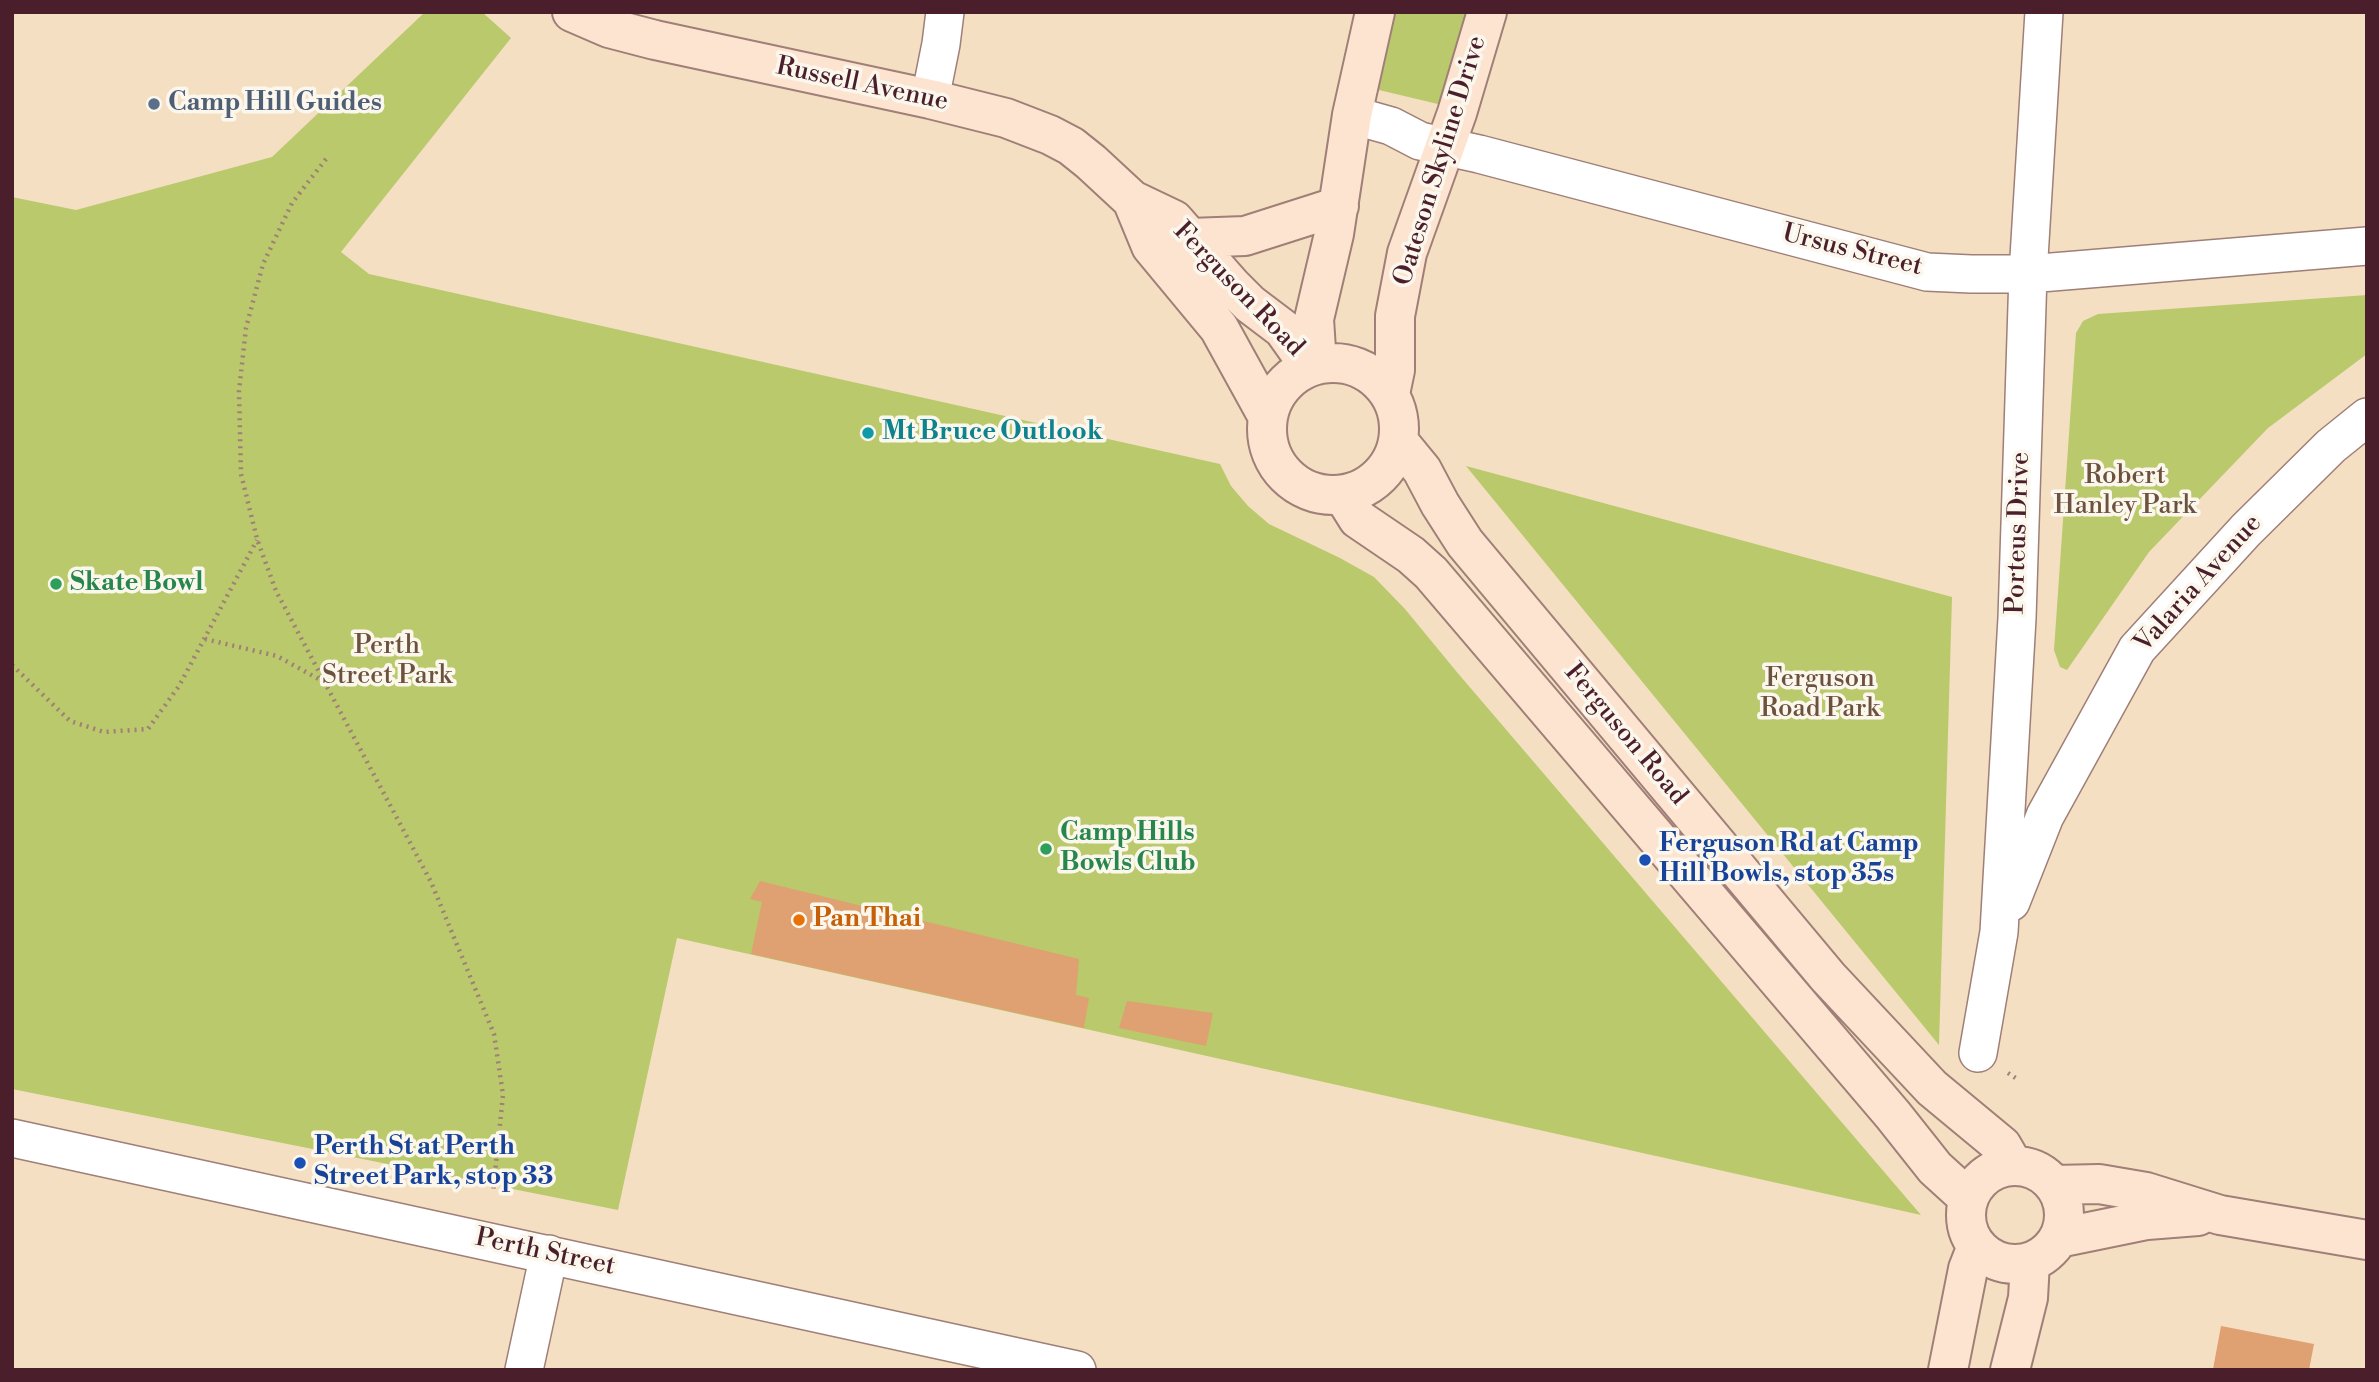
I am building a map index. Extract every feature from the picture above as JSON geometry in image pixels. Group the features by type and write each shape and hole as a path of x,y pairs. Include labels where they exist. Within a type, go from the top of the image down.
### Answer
{"main road":[{"name":"Russell Avenue","path":"572,12 609,28 655,40 1006,118 1071,146 1132,200"},
{"path":"1313,366 1314,319 1339,206 1352,116 1376,12"},
{"name":"Oateson Skyline Drive","path":"1390,394 1395,370 1395,316 1402,275 1446,146 1487,12"},
{"name":"Ferguson Road","path":"1132,200 1174,220 1232,286 1250,304 1283,329 1313,366"},
{"name":"Ferguson Road","path":"1132,200 1151,246 1219,328 1268,417"},
{"path":"1190,238 1245,236 1339,206"},
{"path":"1338,363 1358,367 1376,378 1390,394 1398,417 1399,442 1392,461 1380,477 1363,489 1343,495 1322,495 1301,488 1285,475 1273,458 1267,438 1268,417 1276,396 1291,378 1313,366 1338,363"},
{"name":"Ferguson Road","path":"1399,442 1422,470 1465,543 1828,977 1932,1088 2002,1146 2013,1166"},
{"name":"Ferguson Road","path":"1343,495 1358,519 1411,555 1431,573 1893,1115 1935,1168 1968,1198"},
{"path":"2010,1370 2028,1298 2045,1250 2063,1225 2064,1211 2054,1185 2043,1174 2029,1167 1999,1168 1985,1175 1968,1198 1965,1215 1968,1232 1988,1256 2016,1265 2045,1250 2147,1220 2220,1215"},
{"path":"2054,1185 2099,1184 2146,1192 2220,1215 2367,1240"},
{"path":"1948,1370 1968,1269 1977,1246"}],"street":[{"path":"930,100 945,12"},
{"name":"Porteus Drive","path":"1978,1053 1999,932 2017,618 2028,274 2044,12"},
{"name":"Ursus Street","path":"1352,116 1391,126 1420,141 1927,272 2028,274 2367,246"},
{"name":"Valaria Avenue","path":"1999,932 2046,816 2137,649 2246,530 2331,446 2367,417"},
{"name":"Perth Street","path":"12,1138 1077,1370"},
{"path":"524,1370 550,1254"}],"path":[{"path":"326,159 292,203 263,264 246,328 239,391 241,474 257,539 276,591 431,882 494,1034 503,1095 493,1192"},
{"path":"12,665 71,721 104,732 148,729 179,687 257,539"},
{"path":"205,639 277,656 325,682"}],"green space":[{"name":"Perth Street Park","path":"425,12 482,12 511,38 341,252 369,274 1220,464 1231,486 1248,506 1269,524 1374,577 1405,609 1921,1215 677,938 618,1210 12,1089 12,197 76,210 272,157"},
{"path":"1391,12 1476,12 1442,105 1379,90 1378,69"},
{"name":"Robert Hanley Park","path":"2367,295 2367,354 2268,428 2149,552 2067,670 2060,667 2054,650 2076,333 2083,321 2098,314"},
{"name":"Ferguson Road Park","path":"1466,466 1952,597 1939,1045"}],"building":[{"path":"760,881 1079,959 1076,995 1089,998 1084,1028 751,954 762,902 750,899"},
{"path":"1127,1001 1213,1013 1206,1046 1119,1028"},
{"path":"2221,1326 2314,1344 2309,1370 2213,1369"}],"place":[{"name":"Camp Hill Guides","path":"154,104"},
{"name":"Mt Bruce Outlook","path":"868,433"},
{"name":"Skate Bowl","path":"56,584"},
{"name":"Camp Hills Bowls Club","path":"1046,849"},
{"name":"Ferguson Rd at Camp Hill Bowls, stop 35s","path":"1645,860"},
{"name":"Pan Thai","path":"799,920"},
{"name":"Perth St at Perth Street Park, stop 33","path":"300,1163"}]}
